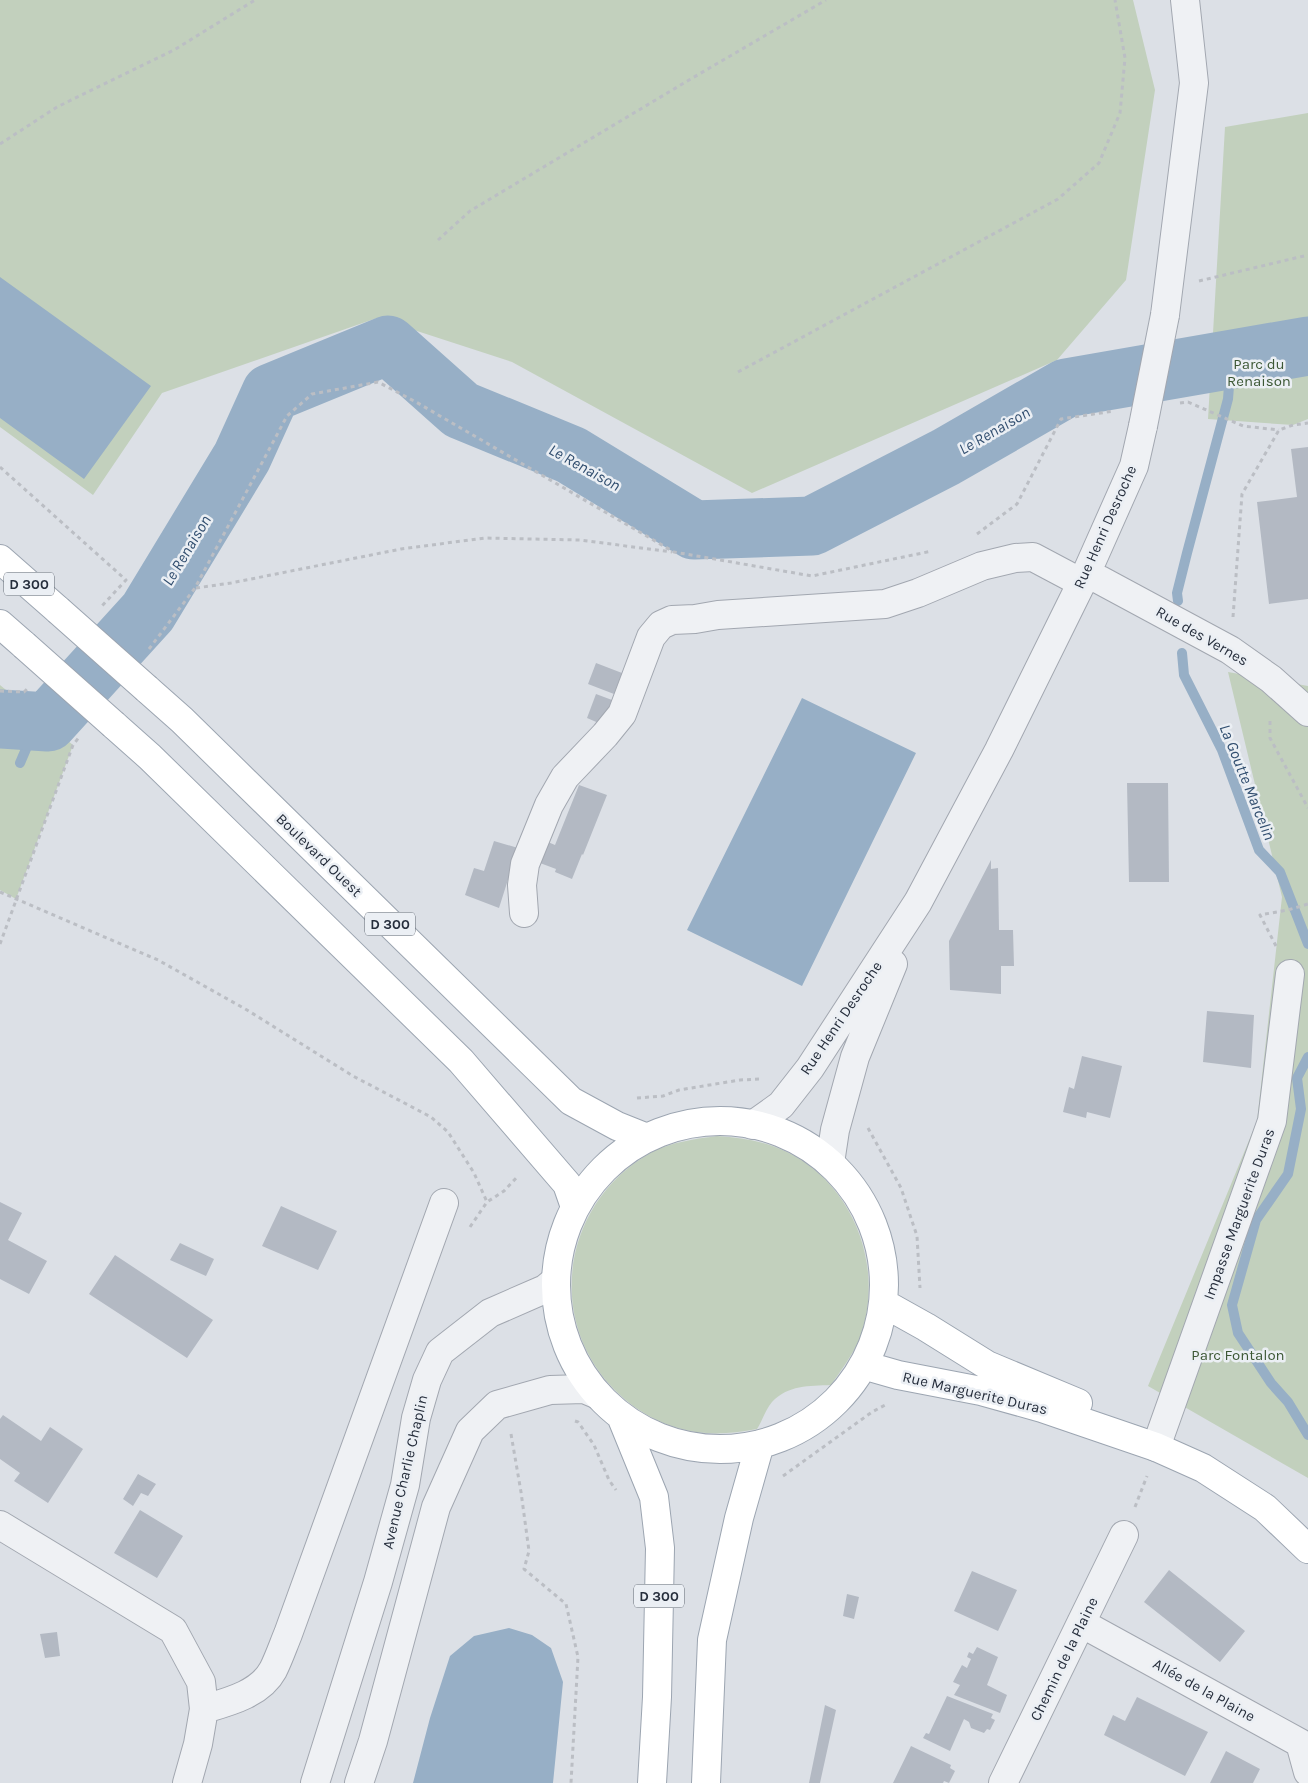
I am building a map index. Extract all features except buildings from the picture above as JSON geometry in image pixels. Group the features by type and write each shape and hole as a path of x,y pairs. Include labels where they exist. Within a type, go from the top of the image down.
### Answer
{"main road":[{"name":"Boulevard Ouest","path":"0,559 182,720 571,1101 617,1126 646,1138"},
{"path":"0,624 150,758 461,1061 567,1184 575,1207"},
{"path":"717,1121 754,1124 794,1138 813,1150 830,1163 856,1192 874,1227 883,1264 883,1303 879,1324 873,1345 863,1365 844,1392 820,1415 792,1432 760,1444 731,1448 702,1448 673,1442 646,1431 621,1416 598,1395 579,1370 566,1342 558,1311 556,1280 565,1230 575,1207 589,1186 625,1152 646,1138 681,1126 717,1121"},
{"name":"Rue Marguerite Duras","path":"883,1303 987,1364 1073,1400 1150,1444 1203,1468 1265,1508 1308,1549"},
{"name":"Rue Marguerite Duras","path":"863,1365 898,1375 981,1392 1042,1408 1150,1444"},
{"name":"D 300","path":"621,1416 654,1497 660,1548 657,1697 652,1783"},
{"path":"706,1783 712,1640 738,1518 760,1444"}],"street":[{"name":"Rue Henri Desroche","path":"754,1124 781,1105 810,1068 918,902 999,750 1084,578 1134,466 1165,314 1194,83 1185,0"},
{"name":"Rue des Vernes","path":"524,913 522,885 525,864 549,805 565,777 622,714 652,636 661,625 672,620 718,615 885,604 918,593 982,566 1015,558 1033,557 1084,578 1100,580 1230,650 1271,679 1308,712"},
{"name":"Rue Henri Desroche","path":"830,1163 835,1130 855,1057 918,902"},
{"name":"Impasse Marguerite Duras","path":"1150,1444 1272,1121 1290,974"},
{"path":"204,1710 235,1700 259,1686 272,1671 298,1606 444,1202"},
{"name":"Avenue Charlie Chaplin","path":"315,1783 378,1582 405,1485 416,1418 427,1380 440,1352 490,1313 545,1289 556,1280"},
{"path":"359,1783 373,1741 436,1507 470,1431 497,1405 550,1390 584,1388 598,1395"},
{"path":"0,1524 173,1630 201,1682 204,1710 198,1744 187,1783"},
{"name":"Chemin de la Plaine","path":"1004,1783 1124,1535"},
{"name":"Allée de la Plaine","path":"1082,1623 1300,1743 1308,1772"}],"path":[{"path":"0,144 57,107 174,50 255,0"},
{"path":"438,240 470,211 826,0"},
{"path":"738,372 1058,199 1099,164 1120,113 1125,58 1115,0"},
{"path":"1168,288 1308,256"},
{"path":"147,652 195,588 287,416 312,394 378,382 416,402 674,552"},
{"path":"1178,403 1188,402 1243,426 1279,430 1293,425 1308,423"},
{"path":"970,539 1017,504 1061,419 1120,411"},
{"path":"1230,650 1242,494 1279,430"},
{"path":"195,588 231,583 401,549 484,538 580,540 674,552 812,576 934,551"},
{"path":"1271,679 1270,738 1308,808"},
{"path":"0,944 73,745 85,730"},
{"path":"0,892 158,960 247,1010 353,1076 431,1117 448,1132 469,1165 487,1202"},
{"path":"1290,974 1260,914 1288,910 1308,904"},
{"path":"631,1097 638,1099 663,1096 680,1090 740,1080 769,1079"},
{"path":"867,1125 904,1196 917,1236 919,1286 925,1294"},
{"path":"466,1235 487,1202 504,1191 520,1174"},
{"path":"776,1482 802,1460 872,1412 895,1401"},
{"path":"497,1405 509,1422 521,1492 529,1551 524,1569 566,1604 578,1658 571,1783"},
{"path":"571,1419 578,1422 594,1445 609,1480 617,1492"}],"green space":[{"path":"0,0 1133,0 1155,90 1126,280 1057,360 752,493 512,362 377,318 162,393 93,495 0,427"},
{"name":"Parc du Renaison","path":"1308,113 1308,419 1293,425 1208,419 1225,127"},
{"name":"Parc Fontalon","path":"1228,672 1308,686 1308,1478 1148,1386 1257,1121 1282,897"},
{"path":"0,685 73,745 16,899 0,890"},
{"path":"717,1136 753,1141 779,1148 811,1167 831,1185 847,1208 859,1232 866,1258 869,1286 866,1313 859,1340 831,1385 792,1389 778,1396 770,1405 757,1429 718,1433 688,1431 662,1422 640,1410 620,1395 596,1366 580,1334 572,1300 573,1266 582,1232 598,1201 621,1174 652,1152 684,1141"}],"water":[{"path":"0,277 151,386 84,479 0,418"},
{"path":"802,698 916,753 802,986 687,930"},
{"path":"509,1628 532,1635 551,1648 563,1682 553,1783 413,1783 430,1718 450,1656 474,1636"}],"waterway":[{"name":"Le Renaison","path":"0,719 48,722 148,612 242,457 271,393 388,345 461,410 571,455 694,530 812,526 946,457 1066,388 1308,346"},
{"name":"La Goutte Marcelin","path":"1178,601 1177,593 1228,399 1231,360"},
{"name":"La Goutte Marcelin","path":"1182,653 1184,675 1222,750 1259,850 1280,872 1308,944"},
{"path":"1,719 26,749 20,763"},
{"name":"La Goutte Marcelin","path":"1308,1057 1297,1078 1301,1109 1288,1174 1256,1220 1232,1305 1238,1333 1271,1383 1288,1402 1308,1435"}]}
